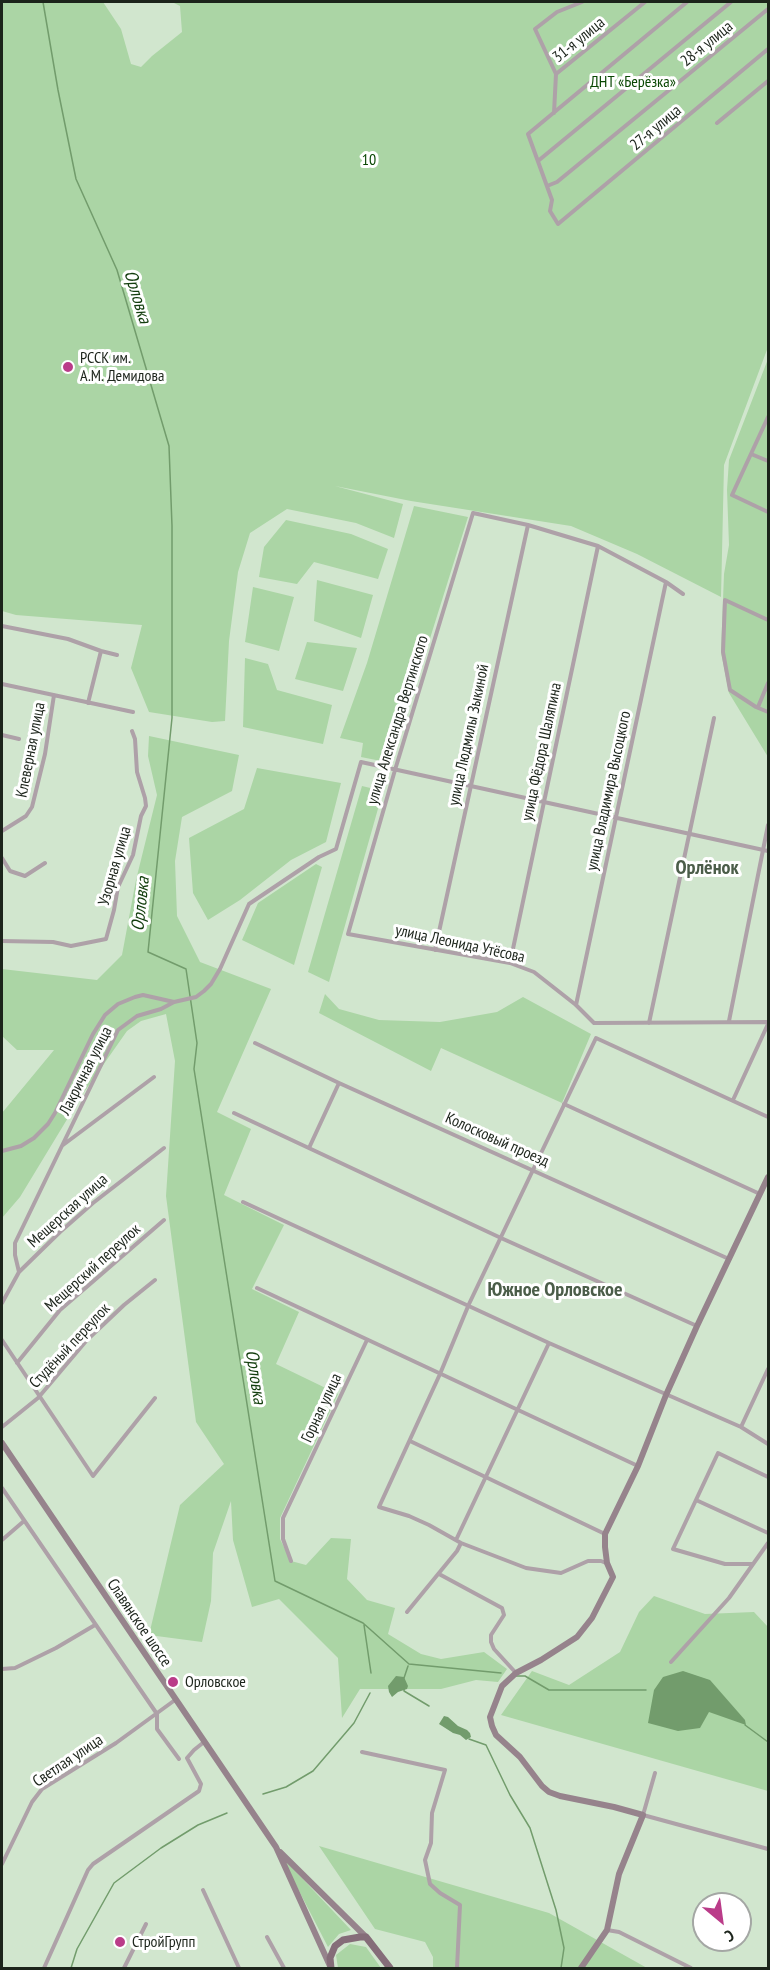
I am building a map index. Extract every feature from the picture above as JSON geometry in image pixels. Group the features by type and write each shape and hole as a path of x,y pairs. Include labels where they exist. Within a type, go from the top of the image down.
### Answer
{"main road":[{"path":"330,1968 333,1950 339,1942 348,1938 366,1937 390,1968"}],"street":[{"path":"554,113 556,74 535,29 557,12 582,2"},
{"name":"31-я улица","path":"556,74 645,2"},
{"path":"547,186 528,135 687,2"},
{"path":"538,161 731,2"},
{"name":"28-я улица","path":"547,186 557,182 768,9"},
{"name":"27-я улица","path":"547,186 552,200 550,211 558,224 768,49"},
{"path":"717,123 768,81"},
{"path":"768,417 732,495 768,512"},
{"path":"752,454 768,461"},
{"name":"улица Александра Вертинского","path":"348,934 473,513 528,525"},
{"path":"528,525 598,546 666,582 682,594"},
{"name":"улица Людмилы Зыкиной","path":"435,950 528,525"},
{"name":"улица Фёдора Шаляпина","path":"510,963 598,546"},
{"name":"улица Владимира Высоцкого","path":"576,1005 666,582"},
{"path":"768,620 725,600 723,652 730,690 768,712"},
{"path":"2,626 68,639 117,655"},
{"path":"88,703 101,651"},
{"path":"758,707 768,682"},
{"path":"2,684 133,712"},
{"name":"Клеверная улица","path":"2,831 26,816 32,807 45,754 54,695"},
{"path":"649,1023 714,718"},
{"name":"Узорная улица","path":"2,941 53,942 71,946 106,939 118,887 133,855 141,816 146,806 137,772 135,739 132,731"},
{"path":"2,735 19,739"},
{"name":"Лакричная улица","path":"19,1272 15,1243 118,1030 137,1016 161,1009 174,1002 196,997 211,984 249,904 319,857 336,849 361,762 395,770"},
{"path":"395,770 768,851"},
{"path":"729,1021 768,825"},
{"path":"2,858 10,871 24,876 45,863"},
{"name":"улица Леонида Утёсова","path":"348,934 510,963 534,972 576,1005 594,1023 729,1021 768,1023 734,1100"},
{"path":"2,1151 21,1146 34,1138 48,1124 105,1014 118,1004 143,995 174,1002"},
{"path":"607,1563 588,1561 561,1573 526,1568 461,1543 409,1516 379,1507 469,1305 596,1038 768,1117"},
{"name":"Колосковый проезд","path":"255,1043 729,1260"},
{"name":"Лакричная улица","path":"62,1146 154,1077"},
{"path":"309,1148 339,1083"},
{"path":"564,1103 760,1194"},
{"path":"234,1113 501,1238 697,1326"},
{"name":"Мещерская улица","path":"2,1303 19,1272 93,1203 164,1148"},
{"path":"768,1177 697,1326 638,1466 605,1534 604,1547 613,1577 592,1618 577,1637 541,1660 516,1672 502,1686 490,1717 493,1730 520,1757 542,1786 554,1794 614,1807 768,1849"},
{"path":"243,1202 741,1427 768,1444"},
{"name":"Мещерский переулок","path":"17,1364 60,1310 164,1220"},
{"name":"Студёный переулок","path":"2,1427 39,1396 87,1340 155,1280"},
{"path":"257,1288 638,1466"},
{"path":"2,1340 93,1476 155,1398"},
{"name":"Горная улица","path":"291,1561 283,1539 283,1518 367,1340"},
{"path":"456,1540 549,1342"},
{"path":"741,1427 768,1368"},
{"path":"410,1441 605,1534"},
{"name":"Славянское шоссе","path":"2,1443 276,1847 330,1968"},
{"path":"753,1564 725,1564 673,1549 717,1453 768,1477"},
{"path":"2,1488 157,1714 157,1728 179,1760"},
{"path":"696,1500 768,1533"},
{"path":"2,1540 24,1521"},
{"path":"407,1612 458,1551 461,1543"},
{"path":"671,1662 729,1598 768,1543"},
{"path":"439,1574 502,1608 504,1615 491,1635 491,1642 494,1649 516,1672"},
{"path":"2,1669 15,1668 95,1625"},
{"name":"Светлая улица","path":"2,1864 32,1802 42,1789 106,1749 175,1700"},
{"path":"44,1968 88,1870 93,1864 199,1791 201,1784 187,1758 204,1742"},
{"path":"362,1752 445,1770 432,1813 430,1843 425,1860 430,1884 460,1905 457,1968"},
{"path":"581,1968 606,1930 619,1874 643,1815 655,1773"},
{"name":"Славянское шоссе","path":"276,1847 366,1937"},
{"path":"203,1890 239,1968"},
{"path":"124,1968 146,1924"},
{"path":"606,1930 619,1932 691,1968"},
{"path":"267,1937 284,1968"}],"green space":[{"name":"10","path":"2,2 103,2 121,29 131,64 141,67 182,32 180,6 172,2 768,2 768,347 724,465 721,597 637,554 571,526 411,501 335,486 403,504 394,538 356,523 287,509 250,533 238,572 229,641 225,721 212,722 149,712 131,668 142,625 16,615 2,611"},
{"path":"768,359 768,757 729,693 721,652 724,574 729,545 727,490 729,460"},
{"path":"414,506 468,517 391,763 361,757 363,743 340,738 367,663"},
{"path":"286,520 351,534 388,549 378,579 314,562 297,584 259,577 264,547"},
{"path":"317,580 373,595 361,638 314,621"},
{"path":"253,587 294,597 279,651 245,642"},
{"path":"307,642 357,648 343,691 295,679"},
{"path":"245,658 268,664 277,690 332,705 323,744 243,727"},
{"path":"149,736 239,755 232,791 182,817 175,861 177,916 200,962 271,989 217,1112 251,1129 224,1195 284,1225 252,1289 299,1312 276,1364 338,1394 280,1518 280,1539 291,1561 306,1565 331,1538 351,1539 347,1579 367,1600 395,1608 388,1634 421,1654 441,1659 484,1652 507,1669 498,1682 476,1680 441,1689 360,1689 342,1718 338,1658 279,1599 252,1607 233,1540 231,1501 213,1553 211,1601 202,1642 149,1635 180,1505 224,1464 196,1422 166,1196 175,1061 166,1014 141,1021 127,1031 80,1098 20,1197 2,1218 2,1113 54,1050 17,1050 2,1036 2,969 97,980 122,955 136,880 157,795 148,756"},
{"path":"257,768 341,783 326,842 291,860 240,900 208,920 193,893 189,838 244,809"},
{"path":"362,786 383,791 329,982 308,972"},
{"path":"316,864 322,867 294,965 242,940 258,903"},
{"path":"325,994 339,1009 379,1020 440,1022 497,1012 523,997 591,1034 562,1103 441,1048 431,1071 319,1013"},
{"path":"654,1596 705,1614 754,1612 768,1627 768,1791 501,1715 532,1671 569,1685 620,1652 639,1612"},
{"path":"319,1846 549,1913 647,1968 433,1968 433,1957 425,1942 375,1929"},
{"path":"281,1856 351,1930 339,1934 328,1947"},
{"path":"350,1944 366,1947 381,1968 338,1968 336,1955"}],"shaded area":[{"path":"683,1671 710,1680 745,1720 746,1725 709,1712 700,1728 678,1731 648,1723 654,1690 663,1677"},
{"path":"396,1676 404,1677 408,1686 407,1689 392,1697 388,1686"},
{"path":"444,1716 467,1730 471,1737 466,1740 439,1724"}],"waterway":[{"name":"Орловка","path":"43,2 76,179 117,270 169,446 172,526 172,718 148,952 186,969 197,1043 194,1069 275,1581 363,1623 409,1664 501,1673"},
{"path":"364,1625 371,1673"},
{"path":"404,1678 408,1666"},
{"name":"Орловка","path":"516,1676 525,1676 549,1690 646,1690"},
{"path":"404,1689 429,1706"},
{"path":"263,1794 286,1787 313,1771 354,1723 370,1693"},
{"name":"Орловка","path":"745,1725 768,1742"},
{"path":"469,1739 486,1745 510,1795 530,1828 556,1910 564,1948 561,1968"},
{"path":"71,1968 77,1949 114,1883 161,1848 198,1825 227,1813"}],"place":[{"name":"РССК им. А.М. Демидова","path":"68,367"},
{"name":"Орловское","path":"173,1682"},
{"name":"СтройГрупп","path":"120,1942"}],"district":[{"name":"Орлёнок","path":"707,868"},
{"name":"Южное Орловское","path":"555,1290"}],"park label":[{"name":"ДНТ «Берёзка»","path":"633,82"}]}
